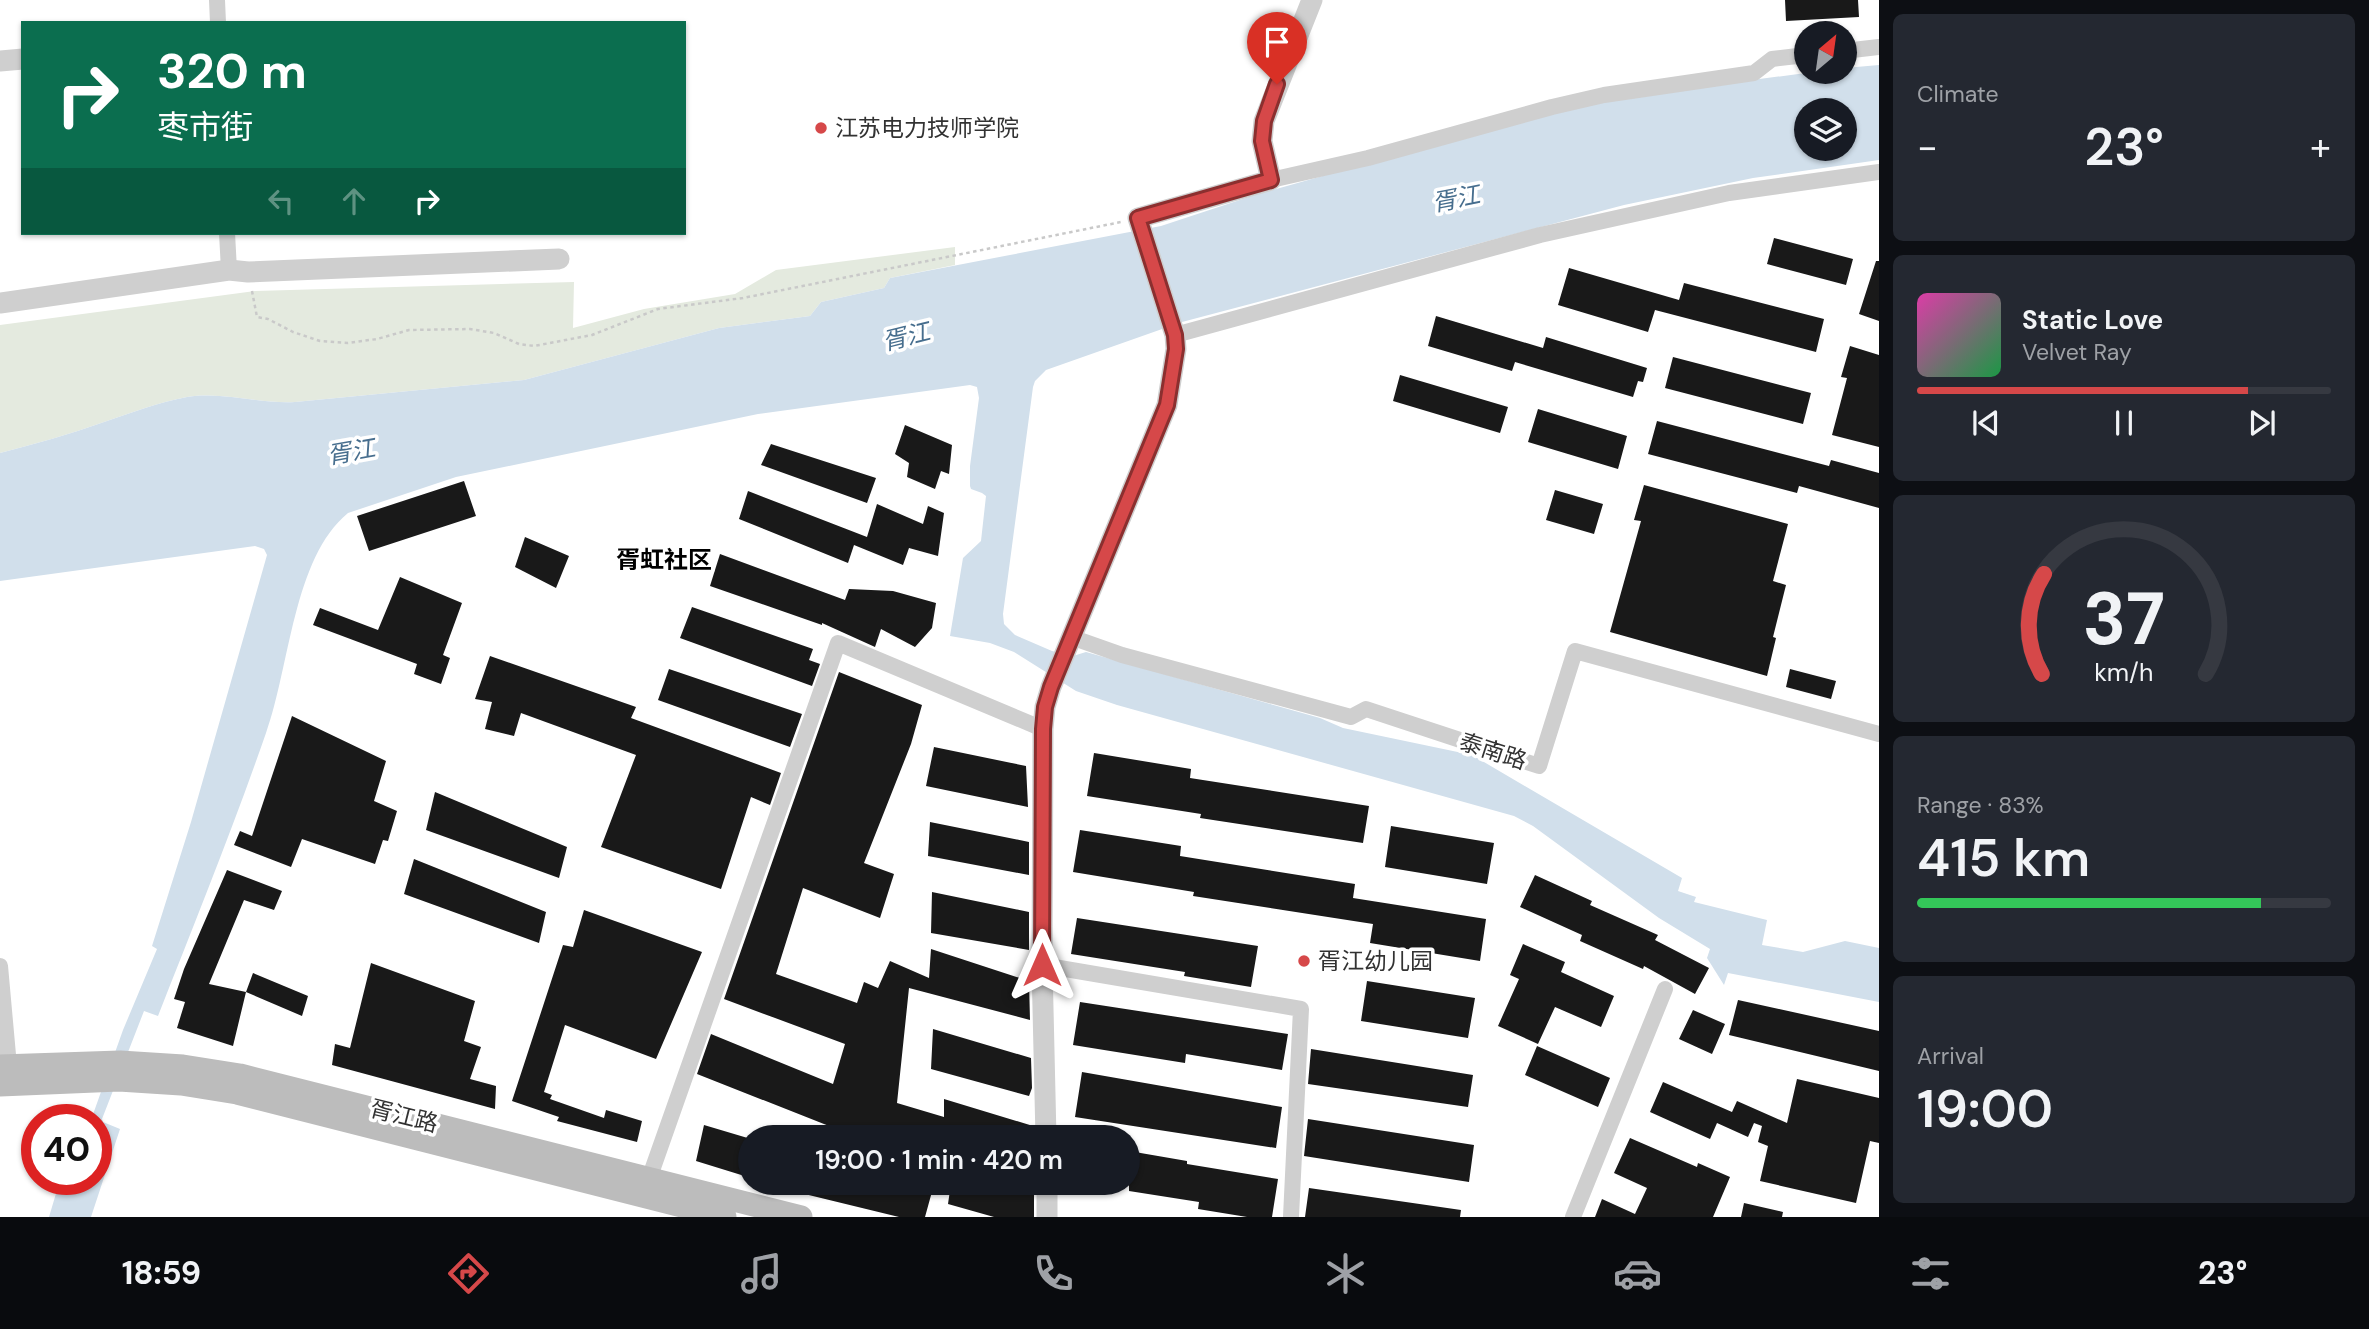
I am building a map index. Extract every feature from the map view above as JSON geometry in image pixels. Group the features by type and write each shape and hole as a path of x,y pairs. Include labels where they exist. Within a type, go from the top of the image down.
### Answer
{"main road":[{"name":"胥江路","path":"3,1072 51,1073 120,1062 207,1079 284,1085 801,1217"},
{"name":"胥江路","path":"207,1079 279,1102 725,1217"}],"street":[{"path":"217,0 218,21"},
{"path":"1271,180 1262,141 1264,121 1312,0"},
{"path":"1857,50 1879,47"},
{"path":"1046,1125 1042,965 1045,707 1167,405 1176,349 1174,331 1140,223 1271,180 1368,158 1552,107 1604,95 1754,73 1772,59 1794,56"},
{"path":"0,61 21,60"},
{"path":"1174,331 1540,235 1730,193 1879,172"},
{"path":"228,235 238,271"},
{"path":"0,303 238,271 559,259"},
{"path":"649,1179 838,643 1043,729"},
{"name":"泰南路","path":"1069,643 1351,717 1366,709 1539,766 1575,651 1879,734"},
{"path":"1042,965 1301,1009 1291,1217"},
{"path":"0,966 3,1072"},
{"path":"1573,1217 1665,989"},
{"path":"1047,1195 1047,1217"}],"path":[{"path":"238,271 257,317 320,341 348,343 377,339 409,330 470,329 495,333 519,344 534,346 592,335 658,309 743,298 1140,223"}],"shaded area":[{"path":"955,247 955,265 890,278 884,288 821,302 810,316 719,328 524,380 295,402 214,396 187,397 0,453 0,325 255,291 574,282 573,328 644,309 735,294 776,270"}],"water":[{"name":"胥江","path":"1879,65 1879,160 1753,178 1624,205 1182,322 1046,370 1033,387 1003,614 1004,624 1015,635 1052,651 1073,656 1086,652 1320,718 1343,728 1472,755 1682,878 1678,891 1696,897 1694,902 1767,920 1762,945 1803,952 1845,941 1879,948 1879,1002 1728,973 1724,985 1707,958 1710,949 1659,918 1533,826 1514,816 1117,705 1076,691 1014,652 990,643 950,636 963,558 981,541 986,496 970,486 979,398 977,387 970,385 758,414 456,477 348,513 330,533 315,557 304,585 266,733 158,1016 144,1011 108,1104 97,1104 123,1030 157,949 152,946 191,822 267,555 264,549 255,546 0,581 0,453 187,397 214,396 295,402 524,380 719,328 810,316 821,302 884,288 890,278 1161,226 1258,194 1554,111 1677,90 1794,75 1794,84 1857,84 1857,67"},
{"path":"112,1126 120,1129 112,1153"},
{"path":"56,1195 98,1195 91,1217 49,1217"}],"building":[{"path":"1785,0 1858,0 1859,17 1786,21"},
{"path":"1774,238 1853,259 1846,285 1767,264"},
{"path":"1876,261 1879,261 1879,321 1859,314"},
{"path":"1569,268 1679,300 1684,283 1824,319 1816,352 1655,310 1648,332 1558,305"},
{"path":"1436,316 1543,348 1546,337 1647,368 1643,382 1638,381 1633,397 1515,362 1512,371 1428,346"},
{"path":"1850,346 1879,355 1879,447 1832,435 1847,378 1841,377"},
{"path":"1673,357 1811,393 1803,424 1665,388"},
{"path":"1400,375 1508,407 1500,433 1393,401"},
{"path":"1538,409 1627,436 1618,469 1528,442"},
{"path":"1657,421 1829,466 1831,460 1879,473 1879,508 1799,486 1797,493 1648,454"},
{"path":"905,425 952,445 949,474 941,471 935,489 907,477 909,463 895,454"},
{"path":"771,444 876,478 867,503 761,465"},
{"path":"464,481 476,516 369,551 357,516"},
{"path":"1644,485 1788,524 1773,581 1786,585 1767,676 1610,632 1641,521 1634,520"},
{"path":"1555,490 1603,504 1594,534 1546,520"},
{"path":"748,491 867,537 877,504 923,524 928,506 944,513 938,556 909,548 903,565 854,545 848,563 739,519"},
{"path":"525,537 569,556 556,588 515,567"},
{"path":"720,554 845,600 849,589 893,591 936,603 932,628 915,647 881,629 875,647 822,623 710,586"},
{"path":"400,577 462,603 443,655 450,658 441,684 414,674 417,664 313,625 320,608 378,630"},
{"path":"692,607 813,649 809,660 820,664 812,686 680,638"},
{"path":"490,656 636,707 631,718 781,773 770,805 751,797 721,889 601,847 636,755 521,713 514,736 485,729 492,702 475,699"},
{"path":"669,669 802,714 790,747 658,700"},
{"path":"1790,669 1836,681 1831,699 1786,687"},
{"path":"839,672 922,705 911,744 864,863 894,874 880,918 803,888 776,974 857,1003 864,982 878,988 890,961 929,978 931,949 1029,981 1030,1020 909,988 897,1103 944,1117 944,1099 1030,1125 826,1125 697,1074 711,1034 833,1084 845,1044 724,999"},
{"path":"292,716 386,761 374,801 397,811 388,841 383,840 375,864 302,839 291,867 234,845 240,831 252,836"},
{"path":"934,747 1026,766 1028,807 926,786"},
{"path":"1094,753 1191,769 1190,778 1369,806 1363,843 1200,818 1201,814 1087,796"},
{"path":"435,792 567,847 559,878 426,830"},
{"path":"930,822 1029,842 1029,875 928,856"},
{"path":"1391,826 1494,843 1487,884 1385,867"},
{"path":"1080,830 1181,846 1180,856 1355,884 1353,898 1486,919 1480,961 1370,943 1373,924 1193,896 1194,892 1073,872"},
{"path":"414,859 546,912 539,943 404,894"},
{"path":"227,870 282,891 274,910 244,900 209,984 246,992 233,1046 177,1028 185,1002 174,999 184,969"},
{"path":"1535,875 1592,901 1590,905 1658,935 1655,940 1709,968 1695,994 1644,966 1643,969 1580,941 1582,935 1520,907"},
{"path":"932,892 1029,912 1029,950 931,933"},
{"path":"584,910 702,952 656,1059 565,1025 544,1092 552,1095 550,1099 604,1118 606,1110 642,1121 637,1142 557,1121 559,1117 512,1101 563,945 573,947"},
{"path":"1077,918 1258,946 1251,987 1184,976 1185,972 1071,954"},
{"path":"1523,944 1565,962 1561,972 1614,996 1601,1027 1555,1007 1538,1044 1498,1026 1519,979 1510,975"},
{"path":"371,963 475,1001 464,1041 481,1047 470,1079 496,1086 495,1109 332,1065 335,1044 350,1048"},
{"path":"253,973 308,996 302,1016 246,992"},
{"path":"1367,981 1475,998 1468,1038 1361,1021"},
{"path":"1738,1000 1879,1031 1879,1071 1729,1035"},
{"path":"1080,1002 1288,1034 1282,1070 1186,1054 1185,1063 1073,1045"},
{"path":"1693,1010 1725,1024 1712,1054 1679,1039"},
{"path":"933,1029 1031,1058 1032,1088 1029,1096 931,1069"},
{"path":"1537,1046 1610,1078 1598,1107 1525,1075"},
{"path":"1311,1049 1473,1075 1468,1107 1308,1084"},
{"path":"1082,1072 1282,1107 1276,1148 1075,1117"},
{"path":"1797,1079 1879,1098 1879,1143 1870,1141 1856,1203 1760,1181 1768,1146 1758,1142 1762,1126 1754,1123 1748,1137 1717,1123 1710,1139 1650,1112 1663,1082 1732,1112 1737,1101 1787,1123"},
{"path":"1308,1119 1474,1145 1469,1182 1304,1156"},
{"path":"704,1125 738,1135 738,1174 696,1161"},
{"path":"1630,1138 1697,1167 1698,1163 1730,1177 1713,1217 1595,1217 1602,1199 1635,1214 1647,1188 1614,1173"},
{"path":"1140,1153 1187,1161 1187,1164 1278,1179 1272,1217 1247,1217 1198,1209 1199,1202 1140,1193"},
{"path":"1309,1188 1461,1210 1460,1217 1305,1217"},
{"path":"809,1195 931,1195 925,1217 899,1217"},
{"path":"949,1195 1034,1195 1034,1217 994,1217 948,1204"},
{"path":"1744,1203 1783,1212 1782,1217 1741,1217"}],"place":[{"name":"江苏电力技师学院","path":"821,128"},
{"name":"胥江幼儿园","path":"1304,961"}],"district":[{"name":"胥虹社区","path":"664,560"}],"route":[{"path":"1042,965 1045,707 1066,649 1167,405 1176,349 1175,335 1138,218 1271,180 1262,141 1264,121 1277,84"}]}
